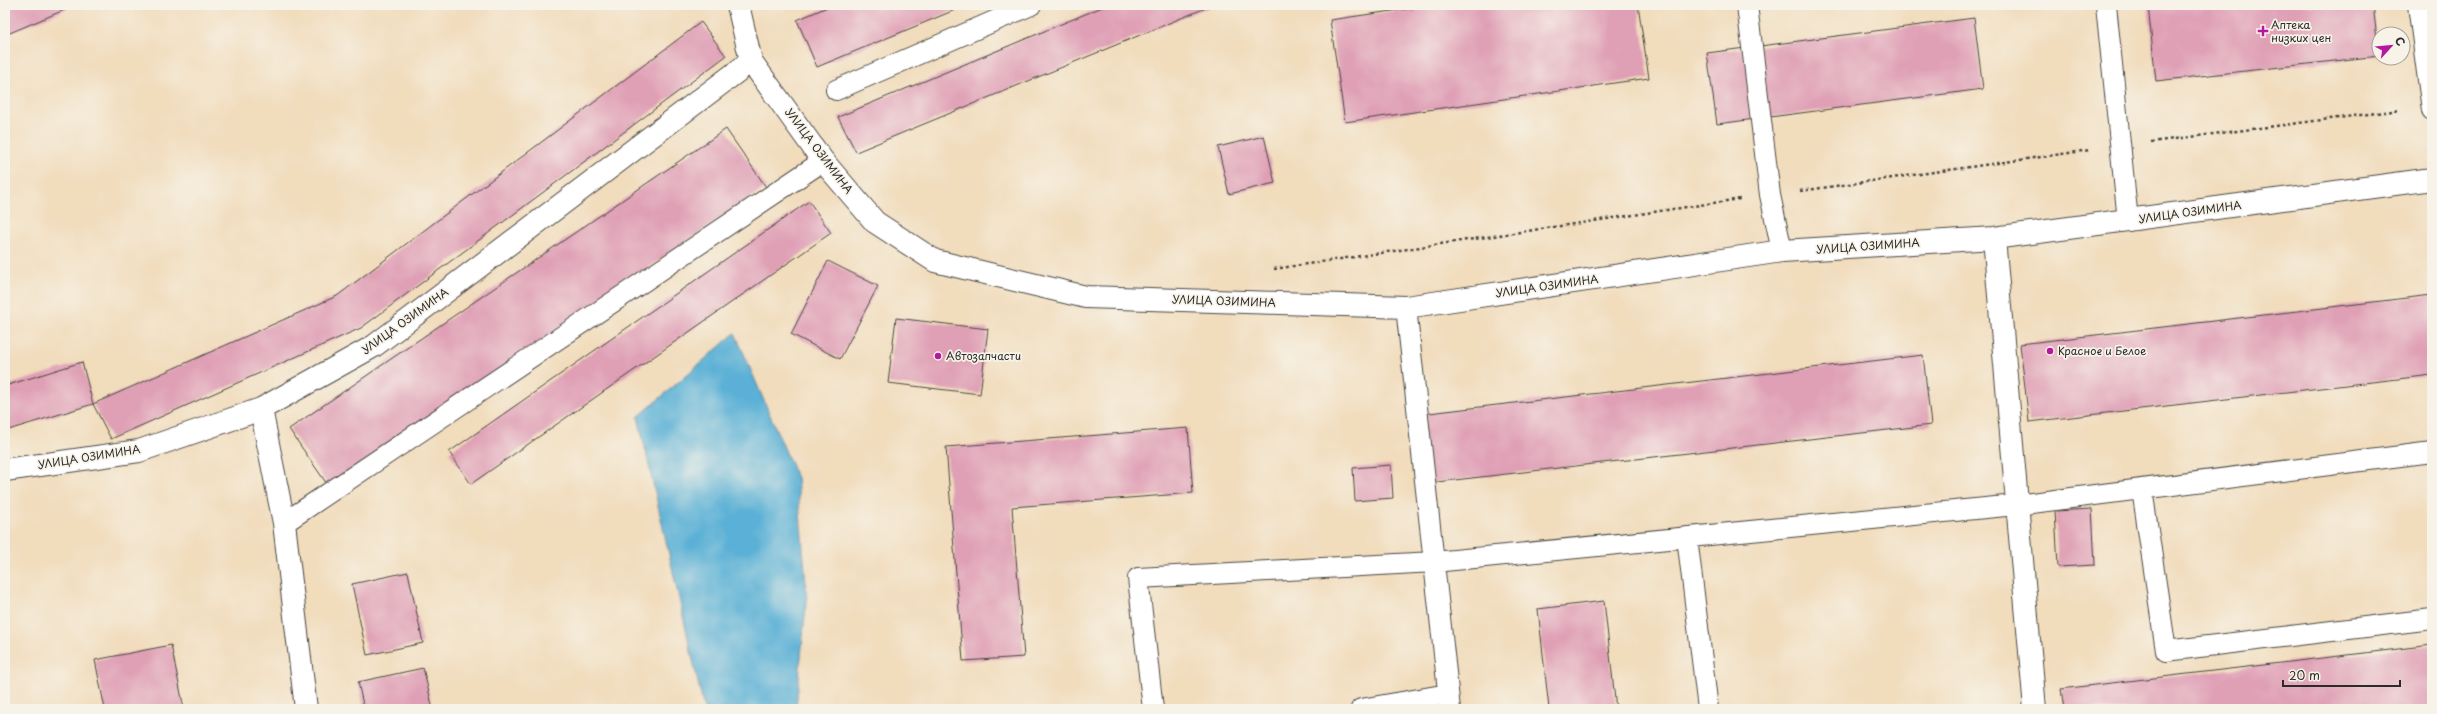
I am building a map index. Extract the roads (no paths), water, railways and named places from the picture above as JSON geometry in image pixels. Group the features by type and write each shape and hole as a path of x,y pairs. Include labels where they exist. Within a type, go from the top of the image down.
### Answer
{"street":[{"name":"УЛИЦА ОЗИМИНА","path":"738,5 752,61 823,161 875,222 935,261 1015,282 1086,297 1406,307 1782,251 1994,238 2432,179"},
{"name":"УЛИЦА ОЗИМИНА","path":"5,470 139,451 261,409 374,346 752,61"},
{"path":"1994,238 2016,505 2035,709"},
{"path":"261,409 284,523 306,709"}],"lane":[{"path":"836,90 1031,5"},
{"path":"1747,5 1770,195 1782,251"},
{"path":"2106,5 2128,221"},
{"path":"2418,5 2432,110"},
{"path":"284,523 823,161"},
{"path":"1361,709 1449,702 1406,307"},
{"path":"1153,709 1138,578 1434,562 2016,505 2432,452"},
{"path":"2142,489 2166,651 2432,619"},
{"path":"1687,537 1708,709"}],"water":[{"path":"735,333 797,478 807,595 796,709 704,709 638,417"}],"place":[{"name":"Аптека низких цен","path":"2263,31"},
{"name":"Красное и Белое","path":"2050,351"},
{"name":"Автозапчасти","path":"938,356"}]}
